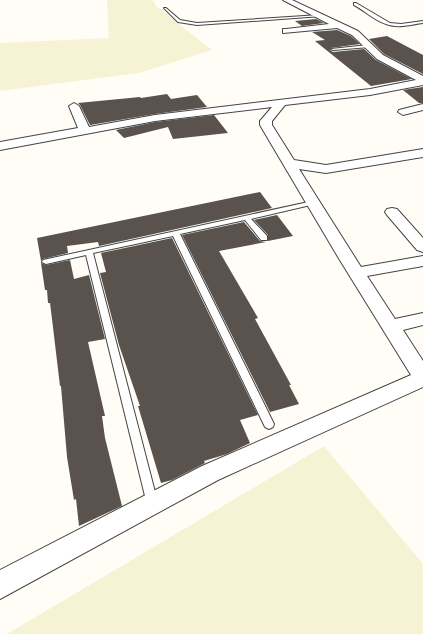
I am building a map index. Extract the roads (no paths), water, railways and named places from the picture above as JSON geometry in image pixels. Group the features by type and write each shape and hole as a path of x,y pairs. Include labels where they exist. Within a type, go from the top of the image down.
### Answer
{"street":[{"path":"286,0 354,33 380,57 423,81"},
{"path":"286,31 340,25"},
{"path":"0,146 155,118 370,92 423,81"},
{"path":"0,585 210,473 423,378 356,273 266,125 266,121 281,102"},
{"path":"74,106 86,130"},
{"path":"403,112 423,107"},
{"path":"288,163 313,168 326,168 423,153"},
{"path":"392,212 423,247"},
{"path":"356,273 423,262"},
{"path":"391,327 423,319"}],"lane":[{"path":"355,4 366,9 386,24 402,26 423,22"},
{"path":"165,9 179,21 192,24 320,16"},
{"path":"333,50 368,46"},
{"path":"46,262 313,203"},
{"path":"247,218 264,238"},
{"path":"175,233 269,424"},
{"path":"89,252 149,492"}]}
